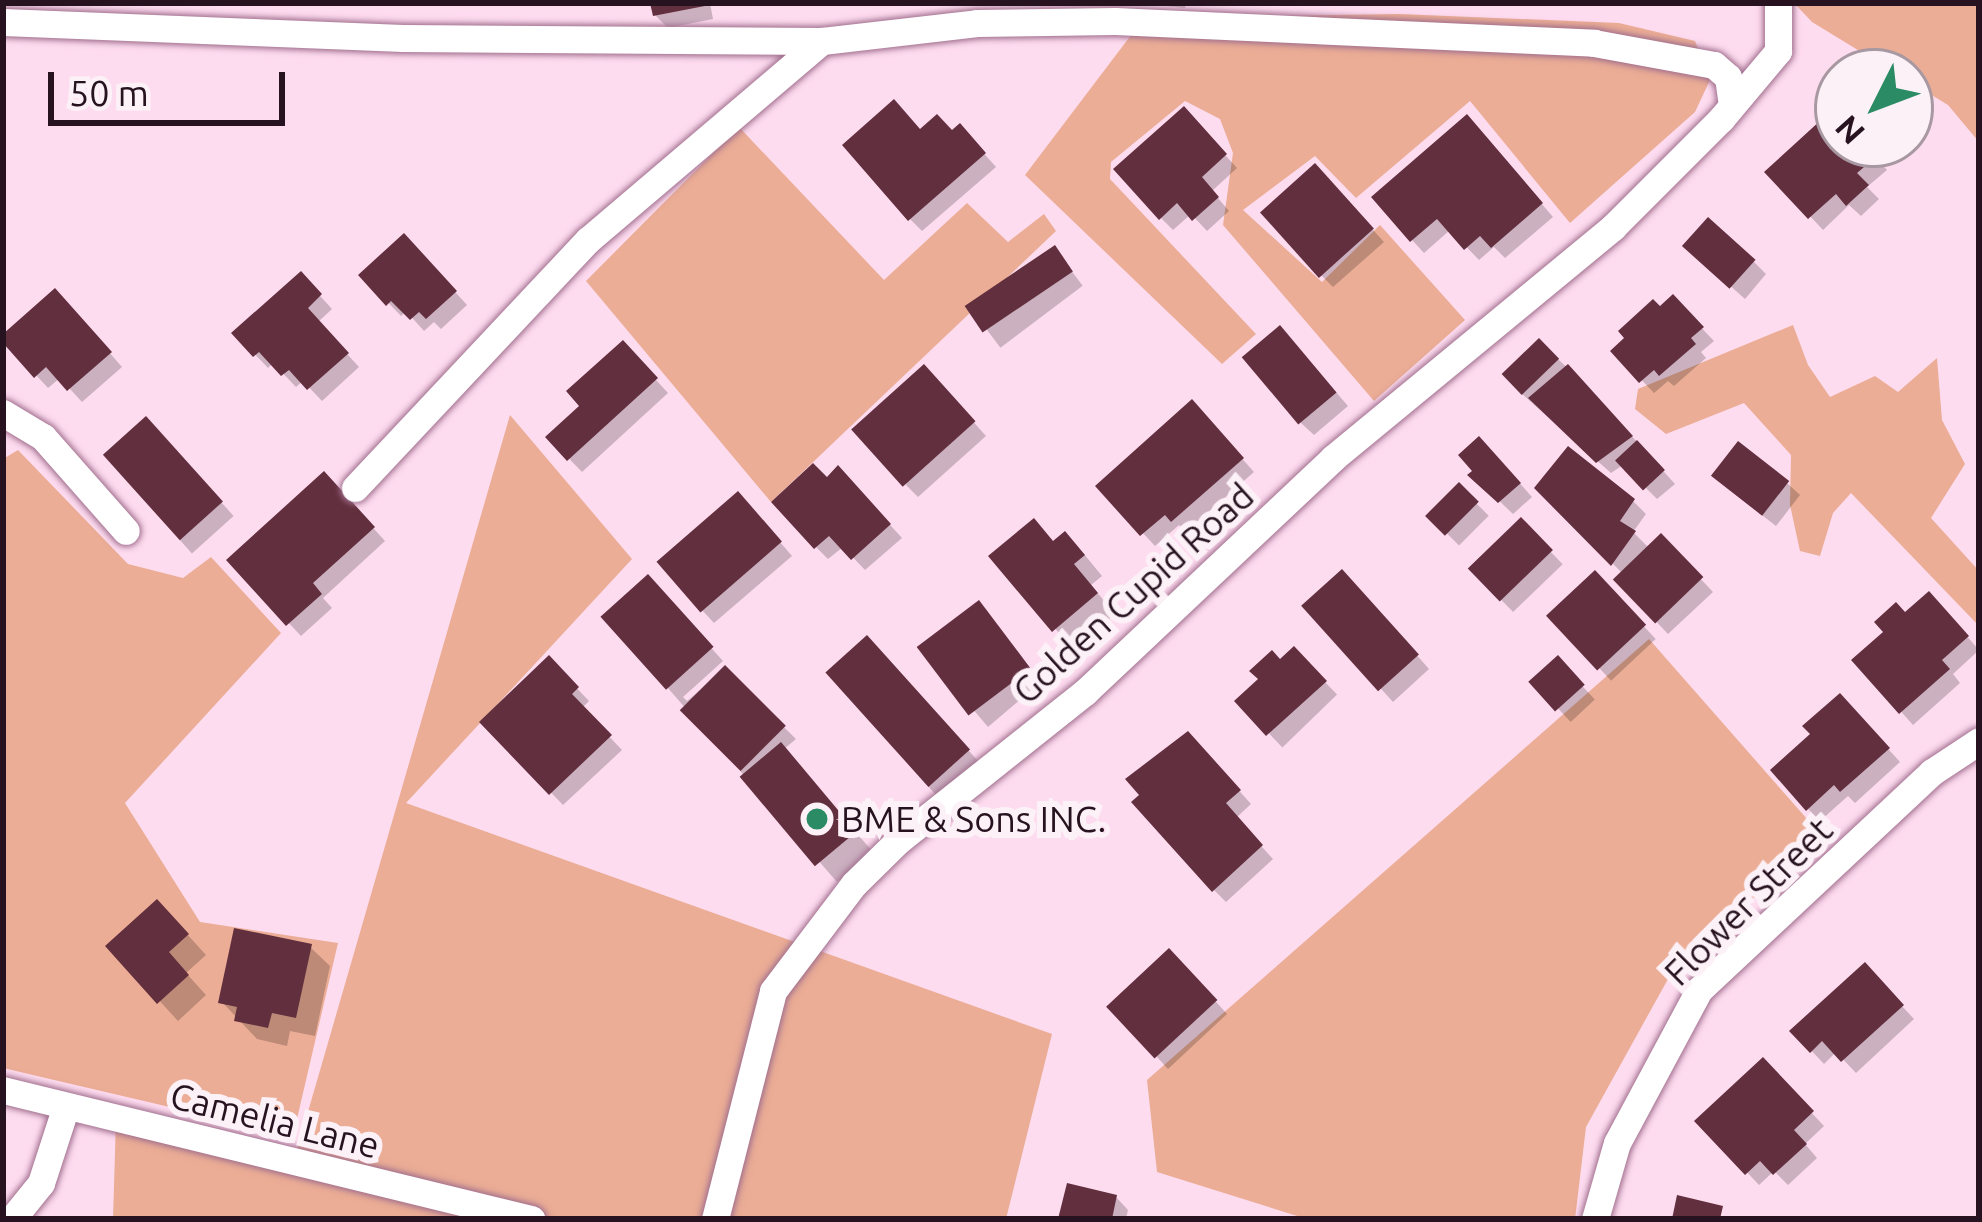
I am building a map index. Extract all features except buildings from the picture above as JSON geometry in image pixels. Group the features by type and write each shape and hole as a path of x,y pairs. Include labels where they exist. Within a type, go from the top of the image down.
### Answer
{"street":[{"name":"Golden Cupid Road","path":"715,1219 773,991 854,884 899,840 1090,688 1333,458 1613,227 1778,51 1778,3"},
{"path":"3,22 403,38 822,41 977,23 1115,21 1594,44 1714,64 1728,76 1732,105"},
{"path":"355,488 588,240 822,41"},
{"path":"3,413 43,437 126,531"},
{"name":"Flower Street","path":"1595,1219 1617,1143 1699,990 1932,772 1979,742"},
{"name":"Camelia Lane","path":"3,1090 531,1219"},
{"path":"12,1219 41,1184 66,1106"}],"shaded area":[{"path":"1794,3 1979,3 1979,142 1948,105 1934,97 1934,48 1855,48 1812,22"},
{"path":"1399,14 1619,23 1695,41 1710,80 1695,112 1570,223 1470,101 1356,198 1315,156 1243,210 1322,282 1380,225 1465,320 1374,401 1223,225 1233,153 1220,119 1185,101 1111,162 1110,179 1256,334 1222,364 1025,175 1144,18"},
{"path":"739,127 884,280 967,203 1008,242 1044,214 1056,231 771,502 586,281"},
{"path":"1793,325 1808,365 1830,397 1875,376 1898,392 1937,358 1942,420 1965,464 1931,518 1979,571 1979,626 1851,493 1833,513 1820,556 1800,551 1790,505 1791,455 1744,403 1666,434 1635,409 1638,389"},
{"path":"510,415 632,559 406,803 1052,1034 1006,1219 113,1219 116,1119 294,1160"},
{"path":"18,450 128,564 183,578 211,557 281,633 125,803 200,922 338,943 293,1136 3,1068 3,459"},
{"path":"1649,639 1822,836 1673,970 1586,1127 1575,1219 1307,1219 1157,1172 1147,1080"}],"place":[{"name":"BME & Sons INC.","path":"817,819"}]}
